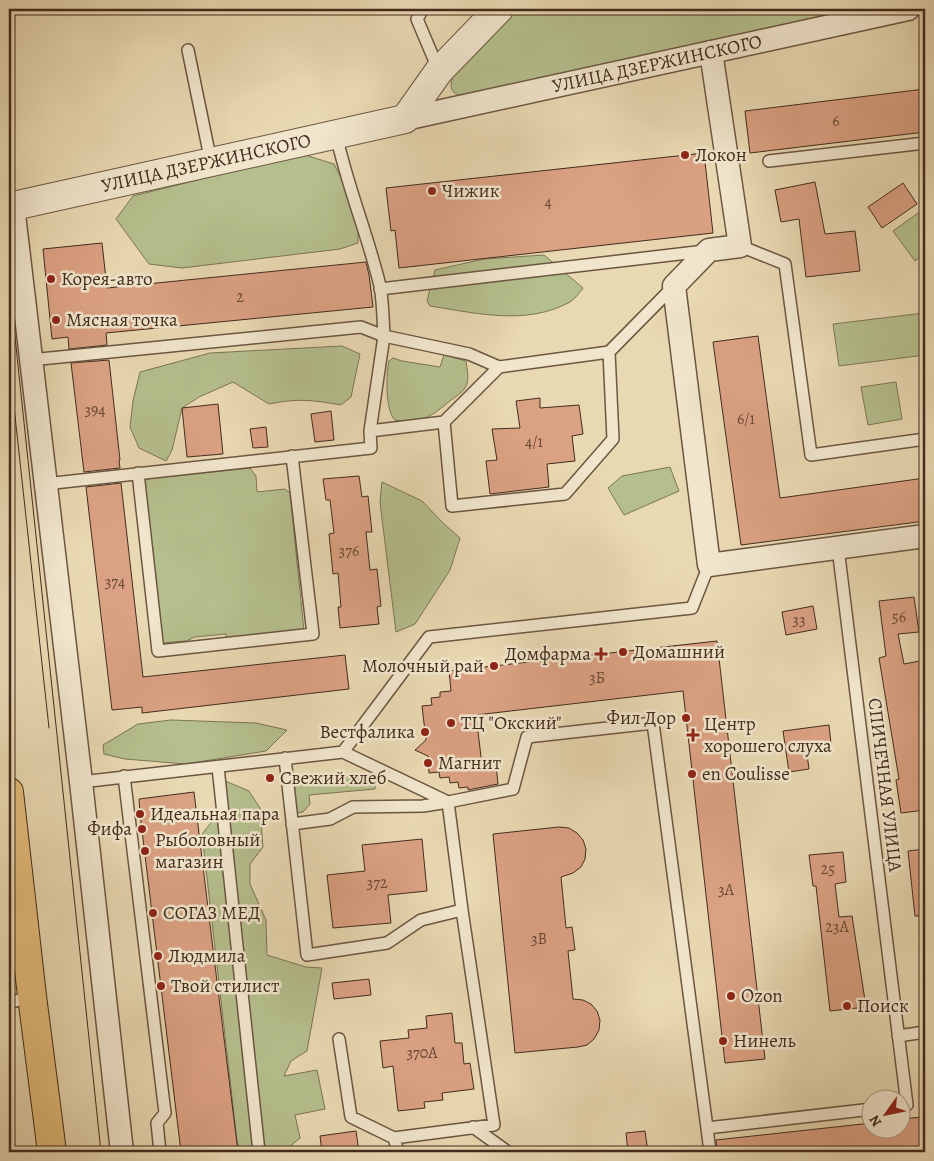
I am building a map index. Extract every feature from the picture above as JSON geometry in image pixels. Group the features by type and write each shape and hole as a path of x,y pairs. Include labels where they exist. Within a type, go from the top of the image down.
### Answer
{"main road":[{"path":"9,792 20,999 52,1152"}],"street":[{"path":"405,120 439,71 499,9"},
{"name":"УЛИЦА ДЗЕРЖИНСКОГО","path":"11,207 908,9"},
{"path":"711,52 740,246 709,250 674,286 709,565 925,536"},
{"path":"11,207 81,782 122,1152"}],"lane":[{"path":"423,9 416,19 439,71"},
{"path":"188,50 211,162"},
{"path":"45,484 371,448 370,431 384,336 380,289 365,228 342,165 336,134"},
{"path":"770,162 925,142"},
{"path":"740,246 785,264 811,455 925,439"},
{"path":"380,289 709,250"},
{"path":"30,360 361,327 384,336 469,354 499,367 609,352 674,286"},
{"path":"444,422 452,506 565,494 613,438 609,352"},
{"path":"370,431 444,422 499,367"},
{"path":"138,473 158,652 313,634 292,456"},
{"name":"СПИЧЕЧНАЯ УЛИЦА","path":"838,548 905,1088"},
{"path":"343,752 429,637 692,608 709,565"},
{"path":"292,824 330,819 353,807 423,806 513,789 527,737 653,723 710,1152"},
{"path":"81,782 343,752 448,802"},
{"path":"285,758 306,955 387,944 421,920 462,910"},
{"path":"218,767 259,1152"},
{"path":"124,776 165,1114 157,1123 160,1152"},
{"path":"339,1039 351,1117 394,1138 494,1125 448,802"},
{"path":"898,1031 925,1032"},
{"path":"707,1128 862,1110"},
{"path":"473,1127 508,1152"},
{"path":"394,1138 398,1152"}],"green space":[{"path":"514,9 857,9 465,98 459,96 451,88 455,71"},
{"path":"302,154 334,164 345,185 358,223 358,243 340,249 182,268 149,264 116,219 133,196"},
{"path":"925,208 925,254 915,261 893,231"},
{"path":"544,255 583,288 572,301 536,314 501,316 430,306 427,301 435,270 484,259"},
{"path":"924,313 925,355 839,366 833,324"},
{"path":"342,346 360,354 351,397 341,405 305,400 269,404 233,382 199,397 182,408 172,450 166,461 139,448 130,427 133,401 140,372 210,353"},
{"path":"444,355 466,361 468,378 464,390 432,415 412,421 395,420 389,409 388,401 387,374 389,361 393,358 440,367"},
{"path":"896,382 902,419 868,425 861,387"},
{"path":"670,467 679,491 624,515 608,488 622,476"},
{"path":"250,468 256,476 257,492 285,489 290,493 304,631 227,639 226,634 162,643 144,479"},
{"path":"382,482 422,501 460,538 450,570 415,624 396,632 380,502"},
{"path":"171,720 256,723 287,730 266,751 186,764 125,759 104,754 103,745 138,724"},
{"path":"362,774 368,780 375,781 375,789 309,795 310,804 303,812 296,813 294,790 298,784"},
{"path":"223,780 249,791 260,808 263,847 250,864 250,884 266,920 267,955 306,967 322,968 307,1051 291,1061 284,1076 317,1070 325,1109 295,1115 300,1138 283,1152 241,1152 237,1141 202,834 218,814"}],"building":[{"path":"925,89 925,132 750,153 745,111"},
{"path":"704,153 713,233 399,268 395,230 391,231 386,188"},
{"path":"815,182 825,234 855,231 860,271 806,277 799,219 781,222 775,190"},
{"path":"903,183 917,204 882,228 868,207"},
{"path":"102,243 107,288 366,262 373,307 106,333 107,345 69,349 68,337 52,339 43,249"},
{"path":"758,336 780,498 925,478 925,521 741,545 713,342"},
{"path":"109,360 120,468 84,472 71,363"},
{"path":"540,398 540,408 579,405 583,434 572,436 575,461 547,464 549,487 490,494 486,461 497,460 492,429 520,428 516,401"},
{"path":"218,404 223,454 187,457 182,408"},
{"path":"331,411 334,440 315,442 311,414"},
{"path":"266,427 268,447 253,448 250,429"},
{"path":"359,476 362,497 368,496 372,532 366,532 370,570 377,569 381,606 377,607 379,624 340,628 338,607 341,607 338,573 333,574 329,534 334,533 330,500 326,500 323,479"},
{"path":"121,483 143,677 345,655 349,689 142,713 142,707 112,710 86,487"},
{"path":"914,597 919,632 898,634 904,664 925,660 925,686 919,687 925,719 925,810 901,813 896,780 899,779 879,658 886,656 879,601"},
{"path":"813,606 817,629 786,635 782,612"},
{"path":"717,641 765,1059 725,1063 683,691 476,715 482,765 496,764 498,784 468,790 468,787 459,788 458,782 450,783 449,777 440,778 439,772 429,773 428,756 415,750 426,740 422,706 432,705 431,698 440,697 440,692 451,691 449,671"},
{"path":"829,725 831,744 806,747 809,769 789,772 783,731"},
{"path":"194,792 238,1152 181,1152 139,799"},
{"path":"559,827 569,828 577,833 583,840 586,849 585,859 581,867 573,873 561,877 566,928 572,927 575,950 568,951 573,999 583,1000 591,1004 597,1011 600,1020 599,1030 594,1039 587,1045 515,1053 493,834"},
{"path":"422,839 427,891 388,895 391,923 333,928 327,875 365,871 362,845"},
{"path":"925,849 925,916 915,916 908,851"},
{"path":"843,852 846,882 835,884 839,917 852,916 866,1007 830,1011 816,886 813,886 809,855"},
{"path":"369,979 371,995 334,999 332,983"},
{"path":"452,1013 455,1043 462,1043 464,1064 470,1063 474,1089 442,1093 443,1100 424,1102 425,1108 398,1111 393,1066 383,1068 380,1041 409,1038 408,1030 427,1028 426,1016"},
{"path":"922,1117 925,1152 717,1152 716,1140 862,1124 862,1138 912,1138 912,1118"},
{"path":"356,1131 359,1152 322,1152 320,1136"},
{"path":"645,1131 648,1152 628,1152 626,1133"}],"tram line":[{"path":"9,280 101,1152"},
{"path":"9,361 49,728"}],"place":[{"name":"Локон","path":"685,155"},
{"name":"Чижик","path":"432,191"},
{"name":"Корея-авто","path":"51,279"},
{"name":"Мясная точка","path":"56,320"},
{"name":"Домашний","path":"623,652"},
{"name":"Домфарма","path":"601,654"},
{"name":"Молочный рай","path":"494,666"},
{"name":"Фил Дор","path":"686,718"},
{"name":"ТЦ \"Окский\"","path":"451,723"},
{"name":"Вестфалика","path":"425,732"},
{"name":"Центр хорошего слуха","path":"693,735"},
{"name":"Магнит","path":"428,763"},
{"name":"en Coulisse","path":"692,774"},
{"name":"Свежий хлеб","path":"270,778"},
{"name":"Идеальная пара","path":"140,814"},
{"name":"Фифа","path":"142,829"},
{"name":"Рыболовный магазин","path":"145,851"},
{"name":"СОГАЗ МЕД","path":"153,913"},
{"name":"Людмила","path":"158,956"},
{"name":"Твой стилист","path":"161,986"},
{"name":"Ozon","path":"731,996"},
{"name":"Поиск","path":"847,1006"},
{"name":"Нинель","path":"723,1041"}]}
